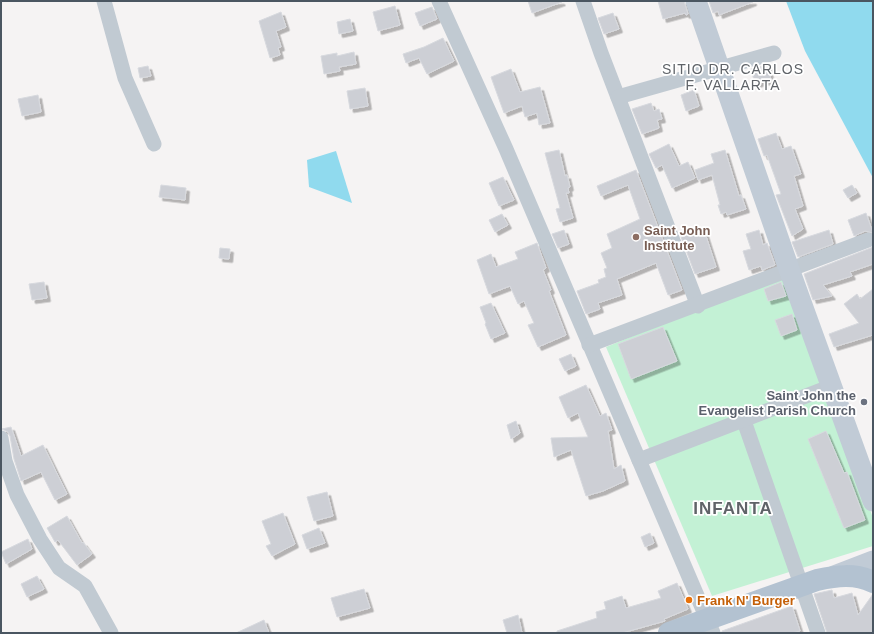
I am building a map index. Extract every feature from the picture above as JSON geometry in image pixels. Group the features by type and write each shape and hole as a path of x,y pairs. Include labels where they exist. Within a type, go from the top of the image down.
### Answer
{"main road":[{"path":"669,633 710,626 801,585 834,576 853,576 873,582"}],"street":[{"path":"104,1 125,78 154,144"},
{"path":"439,1 506,149 710,626"},
{"path":"583,1 698,306"},
{"path":"696,1 789,269 873,501"},
{"path":"618,96 774,53"},
{"path":"589,345 698,306 789,269 868,240"},
{"path":"639,460 832,386"},
{"path":"744,421 818,633"},
{"path":"1,438 11,479 37,533 59,568 85,586 111,633"},
{"path":"834,576 873,561"}],"green space":[{"path":"784,275 873,518 873,546 712,596 606,347"}],"water":[{"path":"786,1 873,1 873,178 805,51"},
{"path":"336,151 352,203 309,187 307,160"}],"building":[{"path":"528,1 561,1 562,2 532,13"},
{"path":"658,1 684,1 688,14 686,15 685,13 663,19"},
{"path":"709,1 753,2 719,15 718,11 713,13"},
{"path":"395,6 400,25 378,31 373,12"},
{"path":"432,7 437,19 420,26 415,13"},
{"path":"281,12 286,27 276,31 281,47 278,48 280,55 270,58 259,21"},
{"path":"613,13 619,29 604,34 598,18"},
{"path":"350,19 353,31 339,34 337,22"},
{"path":"443,38 454,61 427,74 419,58 406,63 403,54 424,47"},
{"path":"354,52 356,64 339,67 340,71 324,74 321,56 337,53 337,56"},
{"path":"768,65 771,80 755,84 751,69"},
{"path":"148,66 151,76 140,78 138,68"},
{"path":"511,69 520,92 540,87 550,123 539,125 537,113 525,117 522,106 504,113 491,77"},
{"path":"365,88 368,106 350,109 347,91"},
{"path":"694,90 699,106 686,111 681,95"},
{"path":"38,95 41,112 22,116 18,99"},
{"path":"651,103 654,111 659,109 662,119 657,120 659,128 642,134 632,109"},
{"path":"776,133 782,149 791,146 801,174 794,176 803,206 795,209 803,229 792,236 776,195 781,194 767,155 764,156 758,139"},
{"path":"669,144 679,166 688,162 695,178 672,188 662,165 656,168 649,154"},
{"path":"559,150 565,176 567,175 570,187 568,188 569,193 566,193 573,218 560,222 556,209 560,208 545,153"},
{"path":"725,150 739,196 741,195 746,209 727,215 726,212 721,214 712,175 698,180 695,170 714,163 711,154"},
{"path":"636,170 682,290 668,295 656,263 617,279 622,295 598,303 600,309 586,314 577,291 599,283 598,280 606,277 604,269 607,268 601,253 612,248 607,234 640,219 628,185 601,196 597,186"},
{"path":"503,177 514,200 499,206 489,183"},
{"path":"161,185 186,188 185,200 159,197"},
{"path":"852,185 857,193 848,198 843,190"},
{"path":"866,213 873,233 865,231 854,236 848,220"},
{"path":"502,214 508,225 495,232 489,220"},
{"path":"564,230 569,244 558,248 552,234"},
{"path":"704,230 716,267 695,274 681,237"},
{"path":"759,230 763,245 767,243 775,265 762,270 761,266 749,270 743,251 751,249 746,234"},
{"path":"829,230 833,244 798,257 792,242"},
{"path":"537,243 546,268 543,270 551,290 549,291 566,335 538,347 528,325 534,323 524,301 518,304 510,286 489,294 477,260 491,254 496,267 518,259 515,252"},
{"path":"873,247 873,264 850,272 852,276 823,285 832,296 813,300 804,274"},
{"path":"220,248 230,249 229,259 219,258"},
{"path":"44,282 47,298 32,300 29,284"},
{"path":"781,282 786,296 768,301 764,289"},
{"path":"873,289 873,335 834,347 829,334 859,323 844,304 857,294 860,299"},
{"path":"491,303 505,333 491,339 480,307"},
{"path":"792,314 797,330 781,336 775,320"},
{"path":"663,327 677,361 631,379 618,344"},
{"path":"571,354 576,366 565,371 559,359"},
{"path":"586,385 600,416 606,413 612,430 608,431 614,469 621,465 625,481 603,491 586,496 571,450 554,457 551,438 588,437 578,413 568,418 559,397"},
{"path":"516,421 520,433 511,439 507,425"},
{"path":"11,427 21,456 43,445 67,494 55,500 41,472 21,481 14,459 10,436 8,432 2,429"},
{"path":"826,431 844,473 847,472 865,520 844,528 808,439"},
{"path":"327,492 333,516 314,521 307,497"},
{"path":"283,513 295,544 272,556 266,546 271,544 262,521"},
{"path":"67,516 82,543 83,542 92,554 77,565 58,540 55,542 47,528"},
{"path":"319,528 325,543 307,549 302,535"},
{"path":"650,533 654,543 645,547 641,537"},
{"path":"28,539 32,549 6,564 1,552"},
{"path":"37,576 44,589 27,597 21,584"},
{"path":"677,583 688,609 664,619 665,621 622,633 557,633 557,631 597,618 596,612 606,609 604,602 622,596 626,608 661,598 658,591"},
{"path":"364,589 370,608 337,617 331,598"},
{"path":"832,590 834,598 852,593 858,615 873,594 873,633 827,633 814,594"},
{"path":"792,606 800,631 792,633 722,633 722,631"},
{"path":"518,615 522,633 507,633 503,620"},
{"path":"264,620 269,633 236,633"}],"place":[{"name":"Saint John Institute","path":"636,237"},
{"name":"Saint John the Evangelist Parish Church","path":"864,402"},
{"name":"Frank N' Burger","path":"689,600"}],"district":[{"name":"SITIO DR. CARLOS F. VALLARTA","path":"733,78"},
{"name":"INFANTA","path":"733,508"}]}
